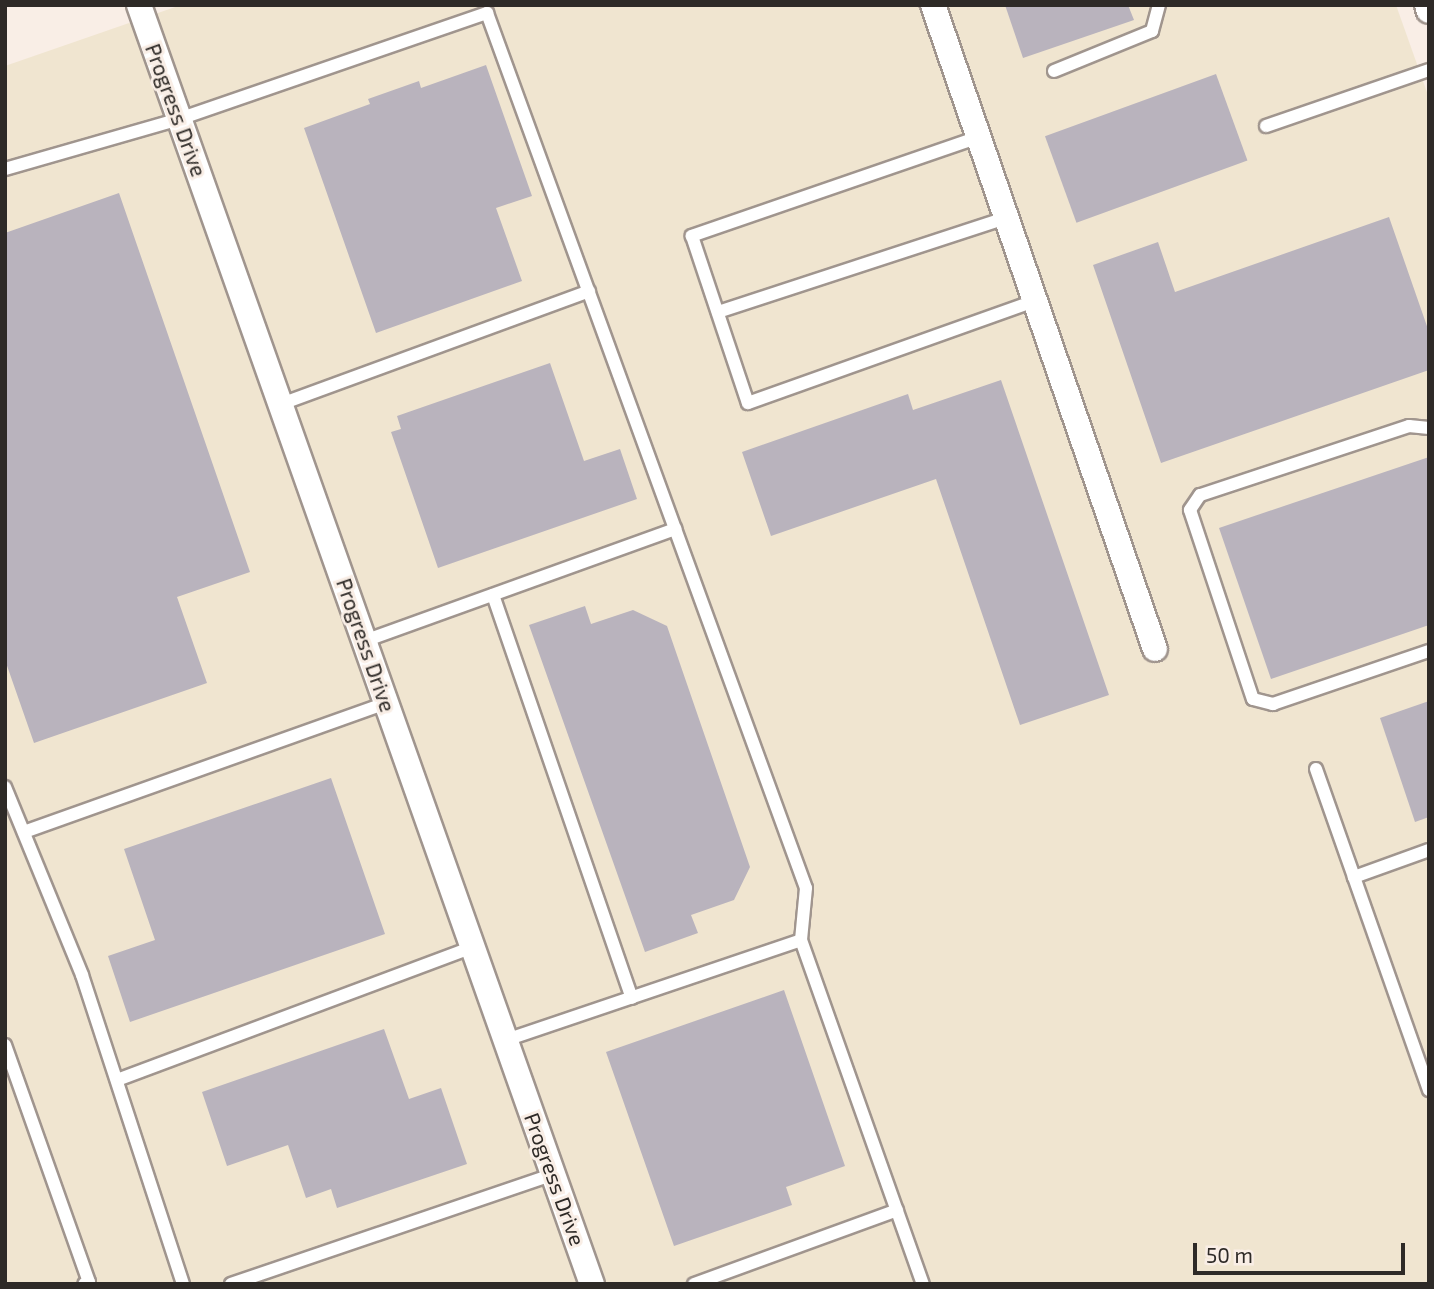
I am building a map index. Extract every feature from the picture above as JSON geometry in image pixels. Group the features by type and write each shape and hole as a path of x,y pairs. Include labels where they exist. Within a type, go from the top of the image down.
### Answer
{"street":[{"name":"Progress Drive","path":"139,5 592,1284"},
{"path":"933,5 1155,649"},
{"path":"1427,5 1429,11"}],"lane":[{"path":"1054,71 1152,31 1159,5"},
{"path":"5,169 179,119 488,13 806,888 802,940 923,1284"},
{"path":"1266,126 1429,71"},
{"path":"979,137 692,236 748,403 1035,301"},
{"path":"718,312 1006,218"},
{"path":"281,404 589,291"},
{"path":"1429,428 1409,426 1200,495 1189,510 1253,699 1273,704 1429,651"},
{"path":"365,641 675,529"},
{"path":"493,595 632,998"},
{"path":"24,832 386,703"},
{"path":"1316,769 1429,1090"},
{"path":"5,786 82,975 183,1284"},
{"path":"1354,877 1429,850"},
{"path":"506,1040 802,940"},
{"path":"117,1080 473,947"},
{"path":"5,1045 89,1282 84,1284"},
{"path":"231,1284 554,1174"},
{"path":"694,1284 897,1210"}],"shaded area":[{"path":"181,5 1396,5 1429,98 1429,1284 5,1284 5,66"}],"building":[{"path":"1005,5 1128,5 1134,20 1023,58"},
{"path":"486,65 532,196 496,208 522,281 376,333 304,128 370,104 368,99 419,81 421,88"},
{"path":"1216,74 1247,160 1076,223 1045,136"},
{"path":"119,193 250,572 177,597 207,683 34,743 5,660 5,233"},
{"path":"1389,217 1429,332 1429,370 1161,463 1093,265 1158,242 1175,292"},
{"path":"550,363 584,461 620,449 637,499 438,568 391,432 401,429 397,416"},
{"path":"1001,380 1109,695 1020,725 936,479 771,536 742,452 908,394 913,410"},
{"path":"1429,457 1429,625 1271,679 1219,528"},
{"path":"585,606 591,624 633,610 667,626 750,867 734,900 691,915 698,933 645,952 529,625"},
{"path":"1429,701 1429,817 1415,822 1380,718"},
{"path":"331,778 385,934 130,1022 108,956 155,940 124,849"},
{"path":"784,990 845,1166 786,1187 792,1205 674,1246 606,1052"},
{"path":"384,1029 409,1099 441,1088 467,1164 337,1208 331,1189 306,1198 288,1145 227,1166 202,1092"}]}
